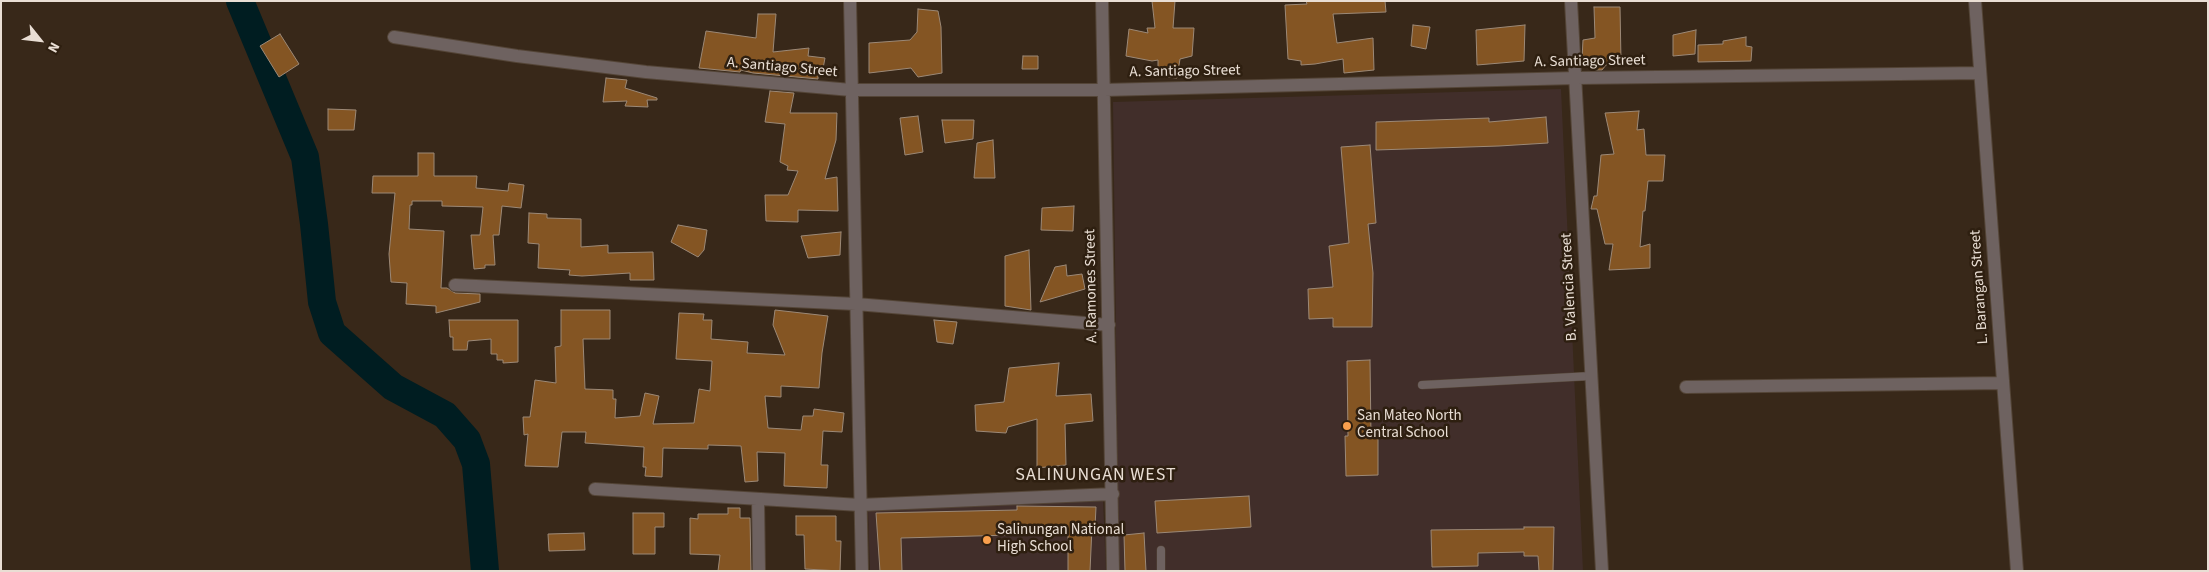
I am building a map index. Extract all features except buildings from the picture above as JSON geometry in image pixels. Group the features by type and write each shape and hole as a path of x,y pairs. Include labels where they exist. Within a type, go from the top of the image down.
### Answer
{"street":[{"path":"850,1 862,571"},
{"name":"A. Ramones Street","path":"1102,1 1113,571"},
{"name":"B. Valencia Street","path":"1572,1 1602,571"},
{"name":"L. Barangan Street","path":"1975,1 2017,571"},
{"name":"A. Santiago Street","path":"394,37 517,56 636,71 851,90 1104,90 1576,78 1980,73"},
{"path":"455,285 856,304 1109,325"},
{"path":"1686,387 2003,383"},
{"path":"595,489 860,505 1113,494"},
{"path":"758,499 759,571"}],"lane":[{"path":"1422,385 1591,376"},
{"path":"1161,550 1161,571"}],"shaded area":[{"name":"San Mateo North Central School","path":"1561,89 1583,571 1119,571 1113,102"},
{"name":"Salinungan National High School","path":"1103,500 1106,571 870,571 868,509"}],"waterway":[{"path":"240,1 305,157 322,302 332,333 393,387 445,415 467,440 476,464 485,571"}],"place":[{"name":"San Mateo North Central School","path":"1347,426"},
{"name":"Salinungan National High School","path":"987,540"}],"district":[{"name":"SALINUNGAN WEST","path":"1096,476"}]}
